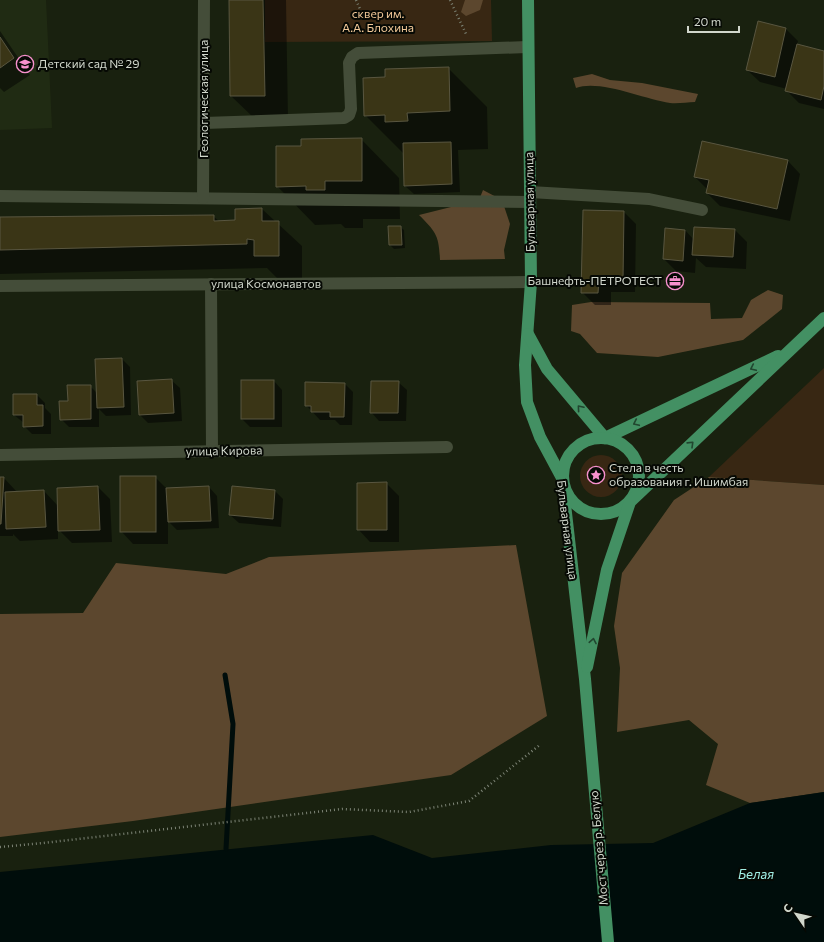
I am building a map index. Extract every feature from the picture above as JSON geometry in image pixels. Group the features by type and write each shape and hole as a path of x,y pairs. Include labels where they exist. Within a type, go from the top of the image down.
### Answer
{"main road":[{"name":"Бульварная улица","path":"528,0 527,48 531,282 525,365 527,402 540,437 562,478 585,679 591,754"},
{"path":"585,679 607,570 630,502 636,492 639,480 636,462 627,447 617,441 605,438 592,439 580,444 570,453 564,465 562,478 565,491 572,502 582,510 595,514 608,514 620,510 630,502 824,318"},
{"path":"528,334 547,369 605,438"},
{"path":"605,438 788,351"},
{"name":"Мост через р. Белую","path":"591,754 608,942"}],"street":[{"name":"Геологическая улица","path":"203,198 204,0"},
{"path":"204,123 344,118 349,115 351,109 349,63 352,57 358,53 527,48"},
{"path":"0,196 203,198 530,197 649,199 702,210"},
{"name":"улица Космонавтов","path":"0,286 531,282"},
{"path":"211,284 212,451"},
{"name":"улица Кирова","path":"0,455 447,447"}],"path":[{"path":"356,0 364,18"},
{"path":"450,0 474,49"},
{"path":"0,847 342,808 409,812 469,801 541,744"}],"shaded area":[{"name":"Детский сад № 29","path":"0,0 46,0 52,128 0,130"},
{"path":"465,0 483,0 480,10 466,16 461,12"},
{"path":"592,74 610,80 642,83 698,94 695,102 673,103 597,86 576,88 573,78"},
{"path":"483,190 502,200 510,224 504,250 505,259 440,260 439,245 436,234 419,215 479,200"},
{"path":"768,290 783,295 782,309 743,340 658,357 597,353 580,334 571,331 572,305 591,302 710,303 711,319 742,318 751,300"},
{"path":"709,477 824,485 824,792 750,803 706,785 718,744 689,720 617,732 620,668 614,626 622,573 674,500"},
{"path":"516,545 547,716 451,775 133,821 0,837 0,614 83,613 116,563 226,574 269,557"}],"green space":[{"name":"сквер им. А.А. Блохина","path":"265,0 491,0 492,41 265,42"},
{"path":"824,368 824,485 709,477"},
{"path":"601,455 616,461 622,476 616,491 601,497 586,491 580,476 586,461"}],"water":[{"name":"Белая","path":"824,792 824,942 0,942 0,872 373,835 432,858 551,845 653,843 750,803"}],"building":[{"path":"229,0 263,0 265,96 230,96"},
{"path":"758,21 786,28 775,77 746,70"},
{"path":"0,37 14,58 0,68"},
{"path":"797,44 824,51 824,86 821,100 785,91"},
{"path":"449,67 450,111 407,113 408,121 385,122 385,115 364,116 363,78 385,77 385,69"},
{"path":"362,138 362,181 325,181 325,190 306,190 306,186 276,187 276,146 301,146 301,139"},
{"path":"702,141 788,160 777,209 706,193 709,180 694,177"},
{"path":"451,142 452,184 404,186 403,143"},
{"path":"262,208 262,221 279,221 279,256 254,256 254,240 247,239 247,244 0,250 0,217 214,215 214,221 235,220 235,209"},
{"path":"583,210 624,211 623,280 599,280 598,293 581,293"},
{"path":"388,226 401,226 402,245 389,245"},
{"path":"694,227 735,229 733,257 692,255"},
{"path":"665,228 685,230 683,261 663,259"},
{"path":"122,358 124,407 97,408 95,359"},
{"path":"172,379 174,413 139,415 137,381"},
{"path":"241,380 274,380 274,419 241,419"},
{"path":"371,381 399,381 398,413 370,413"},
{"path":"305,382 345,383 344,417 330,417 330,412 311,412 311,406 305,406"},
{"path":"67,385 91,385 91,419 60,420 59,401 68,401"},
{"path":"13,394 37,394 37,405 43,405 43,426 23,427 23,415 13,415"},
{"path":"120,476 156,476 156,532 120,532"},
{"path":"0,477 4,477 1,524 0,524"},
{"path":"387,482 387,530 357,530 357,483"},
{"path":"98,486 100,530 58,531 57,488"},
{"path":"209,486 211,521 168,522 166,488"},
{"path":"232,486 275,490 273,519 229,515"},
{"path":"44,490 46,527 6,529 5,492"}],"waterway":[{"path":"225,675 233,724 226,849"}],"place":[{"name":"Детский сад № 29","path":"25,64"},
{"name":"Башнефть-ПЕТРОТЕСТ","path":"675,281"},
{"name":"Стела в честь образования г. Ишимбая","path":"596,475"}]}
